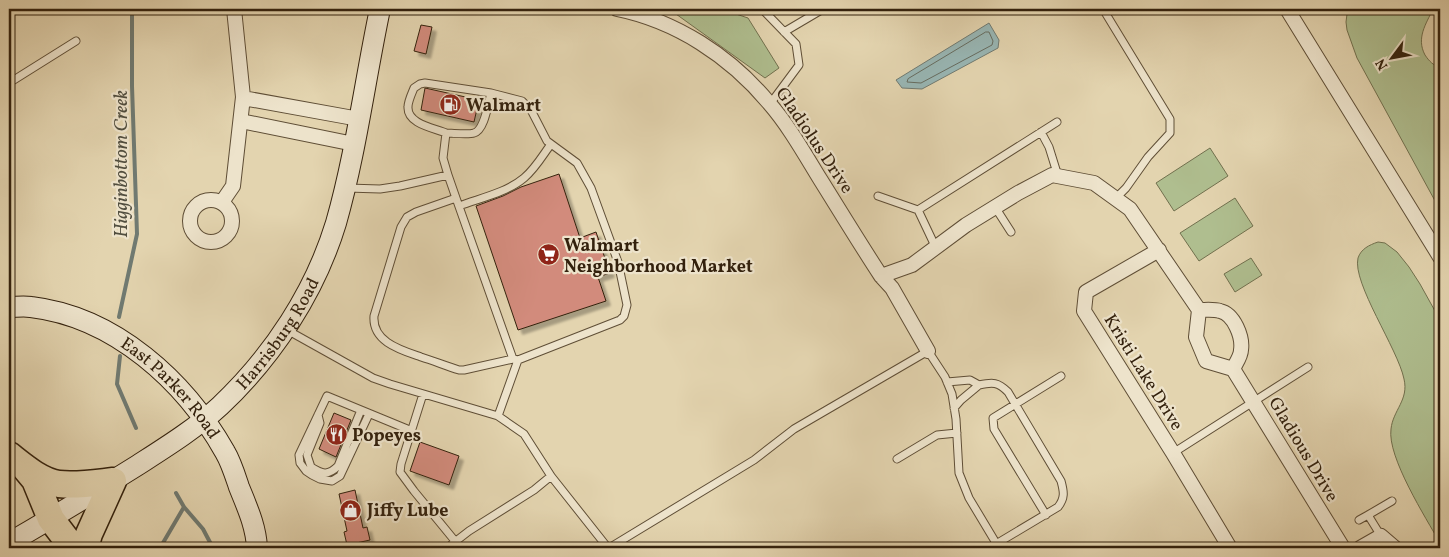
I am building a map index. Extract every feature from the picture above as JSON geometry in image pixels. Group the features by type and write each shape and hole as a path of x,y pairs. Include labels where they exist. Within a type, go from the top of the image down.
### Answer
{"highway":[{"path":"17,461 43,478 57,484 113,481 89,534 85,548"},
{"path":"17,461 35,480 51,519 73,548"}],"main road":[{"name":"Harrisburg Road","path":"9,543 176,441 220,406 254,370 285,329 301,303 320,265 336,223 354,144 380,9"},
{"name":"East Parker Road","path":"9,307 31,307 70,315 114,335 152,362 182,392 204,419 226,453 251,517 257,548"}],"street":[{"path":"222,202 233,186 243,98 234,9"},
{"name":"Gladiolus Drive","path":"616,9 633,11 650,18 684,33 708,47 724,58 745,77 770,104 788,127 881,276 892,288 928,351"},
{"path":"1287,9 1440,257"},
{"path":"243,98 359,119"},
{"path":"241,121 354,144"},
{"path":"881,276 912,265 995,207 1052,175 1094,183 1130,208 1200,310 1196,337 1206,361 1233,369 1242,352 1236,327 1230,318 1220,311 1200,310"},
{"name":"Kristi Lake Drive","path":"1159,250 1086,292 1084,311 1230,548"},
{"name":"Gladious Drive","path":"1233,369 1344,548"},
{"path":"1360,548 1381,536 1395,548"}],"lane":[{"path":"762,9 796,44 799,65 770,104"},
{"path":"784,32 823,9"},
{"path":"1103,9 1170,119 1170,133 1148,157 1126,188 1115,198"},
{"path":"9,83 76,41"},
{"path":"491,93 484,123 474,133 446,133 418,123 410,115 407,108 414,88 425,83 491,93 522,101 531,110 547,141 577,163 591,188 618,262 627,305 624,316 620,320 516,360 470,369 459,370 396,348 386,342 373,323 374,316 401,227 407,218 416,212 501,191 524,178 551,144"},
{"path":"918,210 1057,122"},
{"path":"1041,132 1049,147 1058,176"},
{"path":"446,133 443,158 448,175 516,360 498,416"},
{"path":"9,155 9,165"},
{"path":"344,188 380,189 448,175"},
{"path":"878,196 918,210 936,248"},
{"path":"995,207 1011,232"},
{"path":"285,329 373,378 498,416 524,434 551,476 608,548 754,460 794,429 928,351 952,394 957,433 959,473 969,498 998,546 1058,507 1063,501 1061,482 1008,392 1001,386 991,382 979,384 954,408"},
{"path":"1172,453 1308,367"},
{"path":"1046,515 994,429 993,418 1061,376"},
{"path":"947,382 970,380 979,384"},
{"path":"423,394 400,472 414,492 455,541"},
{"path":"369,414 340,476 332,481 320,479 306,472 300,463 299,455 327,396 412,431"},
{"path":"318,414 320,423 307,455 311,467 326,474 338,466 361,410"},
{"path":"897,459 937,435 957,433"},
{"path":"447,548 534,490 551,476"},
{"path":"1359,520 1392,501"},
{"path":"1368,515 1381,536"}],"green space":[{"path":"669,9 721,9 748,18 779,68 765,78"},
{"path":"1350,9 1433,9 1423,31 1421,43 1425,55 1433,64 1440,68 1440,210 1357,58 1347,30 1347,14"},
{"path":"1210,148 1228,176 1174,211 1156,183"},
{"path":"1235,198 1253,226 1199,261 1180,233"},
{"path":"1378,242 1385,243 1397,252 1409,267 1440,320 1440,543 1401,471 1391,441 1392,422 1403,399 1404,379 1400,366 1368,299 1358,269 1358,258 1361,252"},
{"path":"1251,258 1262,275 1235,292 1224,274"}],"water":[{"path":"989,23 999,40 998,48 922,89 902,88 896,80"}],"building":[{"path":"421,25 432,27 426,54 414,51"},
{"name":"Walmart","path":"425,88 479,100 474,122 421,110"},
{"name":"Walmart Neighborhood Market","path":"559,174 580,238 596,232 610,273 598,277 606,301 518,330 476,206 521,187"},
{"name":"Popeyes","path":"334,413 351,420 336,457 319,449"},
{"path":"420,442 459,456 449,485 410,471"},
{"name":"Jiffy Lube","path":"355,490 363,528 367,527 370,540 347,545 344,532 347,531 339,494"}],"waterway":[{"name":"Higginbottom Creek","path":"119,317 137,234 132,86 132,9"},
{"name":"Higginbottom Creek","path":"120,356 117,384 136,428"},
{"path":"176,493 184,507 203,529 213,548"},
{"name":"Higginbottom Creek","path":"160,548 184,507"}],"place":[{"name":"Walmart","path":"450,105"},
{"name":"Walmart Neighborhood Market","path":"548,255"},
{"name":"Popeyes","path":"336,435"},
{"name":"Jiffy Lube","path":"351,510"}]}
